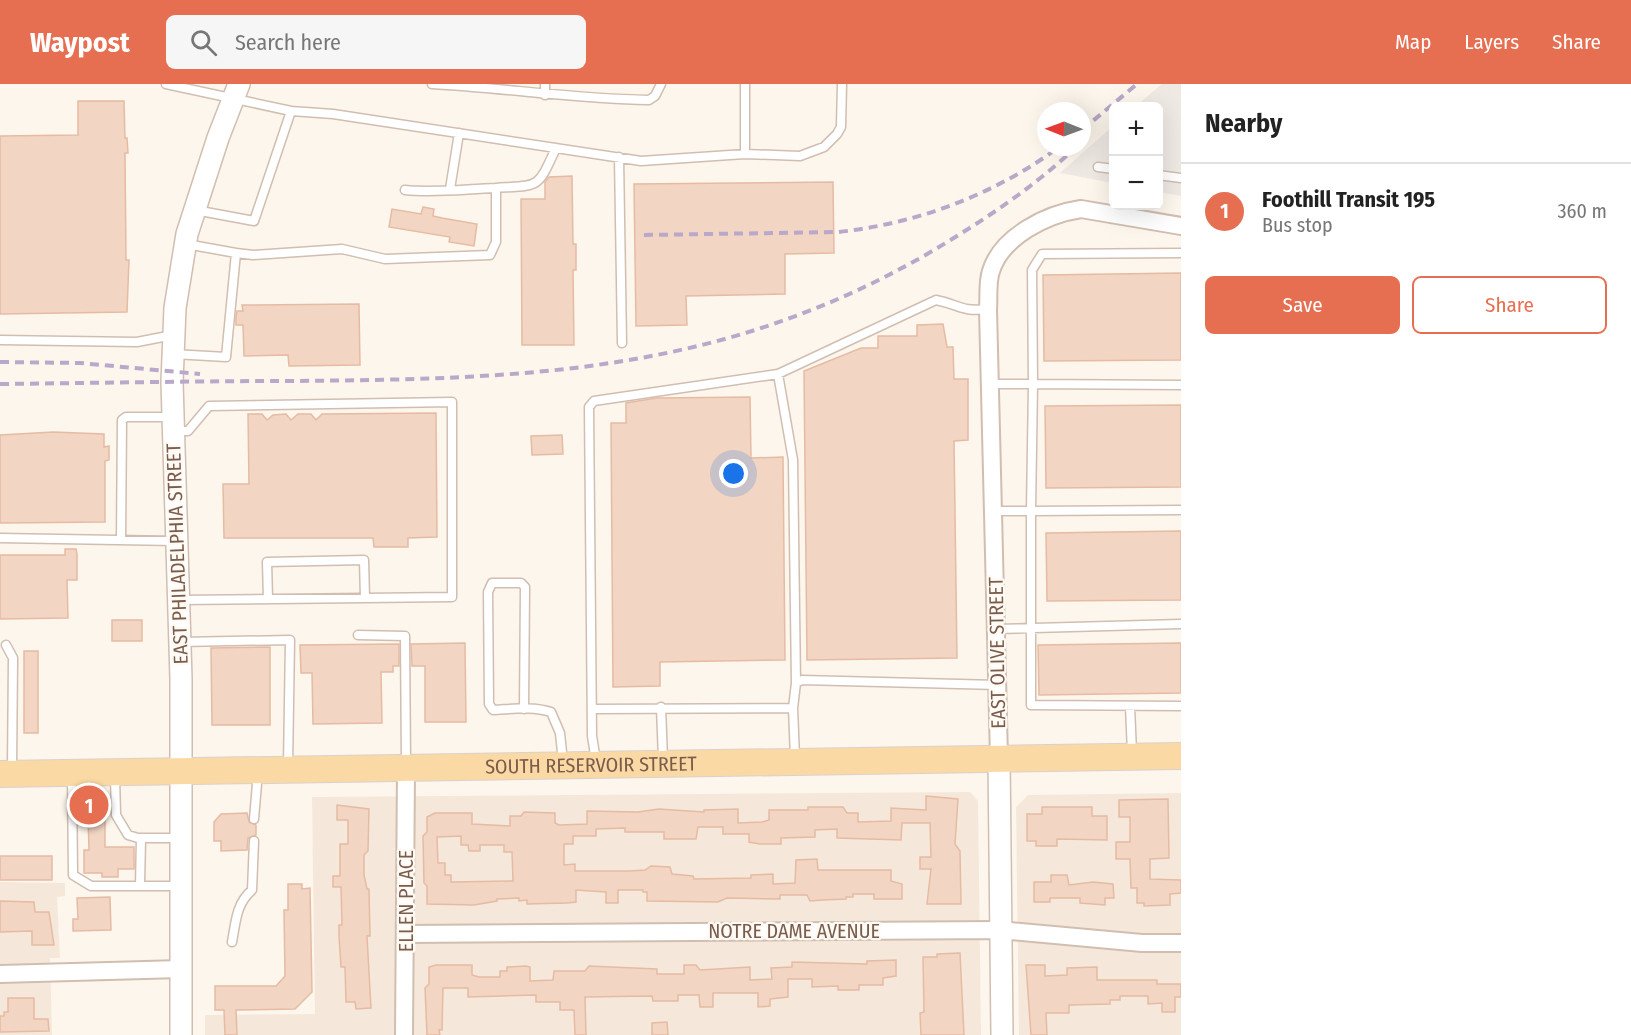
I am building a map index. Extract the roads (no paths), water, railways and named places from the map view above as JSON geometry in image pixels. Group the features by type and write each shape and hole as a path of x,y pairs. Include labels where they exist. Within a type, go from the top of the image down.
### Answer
{"main road":[{"name":"SOUTH RESERVOIR STREET","path":"6,774 258,772 1181,756"}],"street":[{"name":"EAST PHILADELPHIA STREET","path":"182,1035 182,773 173,424 175,308 185,244 194,210 237,90"},
{"name":"EAST OLIVE STREET","path":"1002,1035 998,685 988,309 991,272 1006,246 1050,216 1066,211 1081,209 1181,226"},
{"name":"ELLEN PLACE","path":"404,1035 406,768"},
{"name":"NOTRE DAME AVENUE","path":"406,934 999,930 1142,943 1181,943"},
{"path":"0,974 181,969"}],"lane":[{"path":"166,84 237,90 291,111 333,114 641,161 745,154 800,156 824,147 841,127 842,84"},
{"path":"432,84 505,88 545,95 649,100 655,96 661,84"},
{"path":"545,84 545,95"},
{"path":"745,84 745,154"},
{"path":"194,210 254,221 291,111"},
{"path":"450,189 459,133"},
{"path":"405,190 436,193 450,189 533,186 540,182 556,148"},
{"path":"619,158 622,343"},
{"path":"1098,167 1109,168"},
{"path":"1163,176 1181,178"},
{"path":"185,244 253,255 304,249 342,249 385,259 490,255 496,242 496,188"},
{"path":"0,340 137,342 173,345 225,357 236,253"},
{"path":"1181,253 1042,255 1032,270 1031,511 1031,705 1181,705"},
{"path":"596,765 592,709 590,407 594,400 778,374 936,300 966,312 988,309"},
{"path":"778,374 793,460 796,683 793,708 796,761"},
{"path":"990,384 1181,385"},
{"path":"121,540 122,420 126,417 173,424 188,431 209,406 452,402 452,597 178,600"},
{"path":"994,511 1181,510"},
{"path":"0,538 176,541"},
{"path":"268,599 267,562 364,560 365,598"},
{"path":"524,709 525,587 521,583 492,583 488,592 489,704 494,710 524,709 539,708 551,712 560,733 564,765"},
{"path":"996,629 1181,624"},
{"path":"358,635 405,636 406,768"},
{"path":"179,642 290,640 288,771"},
{"path":"6,645 13,658 6,774"},
{"path":"796,683 802,680 998,685"},
{"path":"1130,705 1132,757"},
{"path":"661,707 663,764"},
{"path":"592,709 793,708"},
{"path":"254,819 258,772"},
{"path":"115,773 116,815 128,835 141,838 181,838"},
{"path":"72,774 73,875 91,886 181,886"},
{"path":"140,886 141,838"},
{"path":"232,942 238,910 243,898 252,890 254,841"}],"railway":[{"path":"1091,122 1137,84"},
{"path":"644,235 838,232 867,228 897,222 954,204 1009,179 1046,156"},
{"path":"0,384 461,377 542,371 622,361 700,345 778,322 855,291 934,250 971,227 1008,203 1066,156"},
{"path":"0,362 80,363 200,374"}],"place":[{"name":"Foothill Transit 195","path":"89,805"}]}
